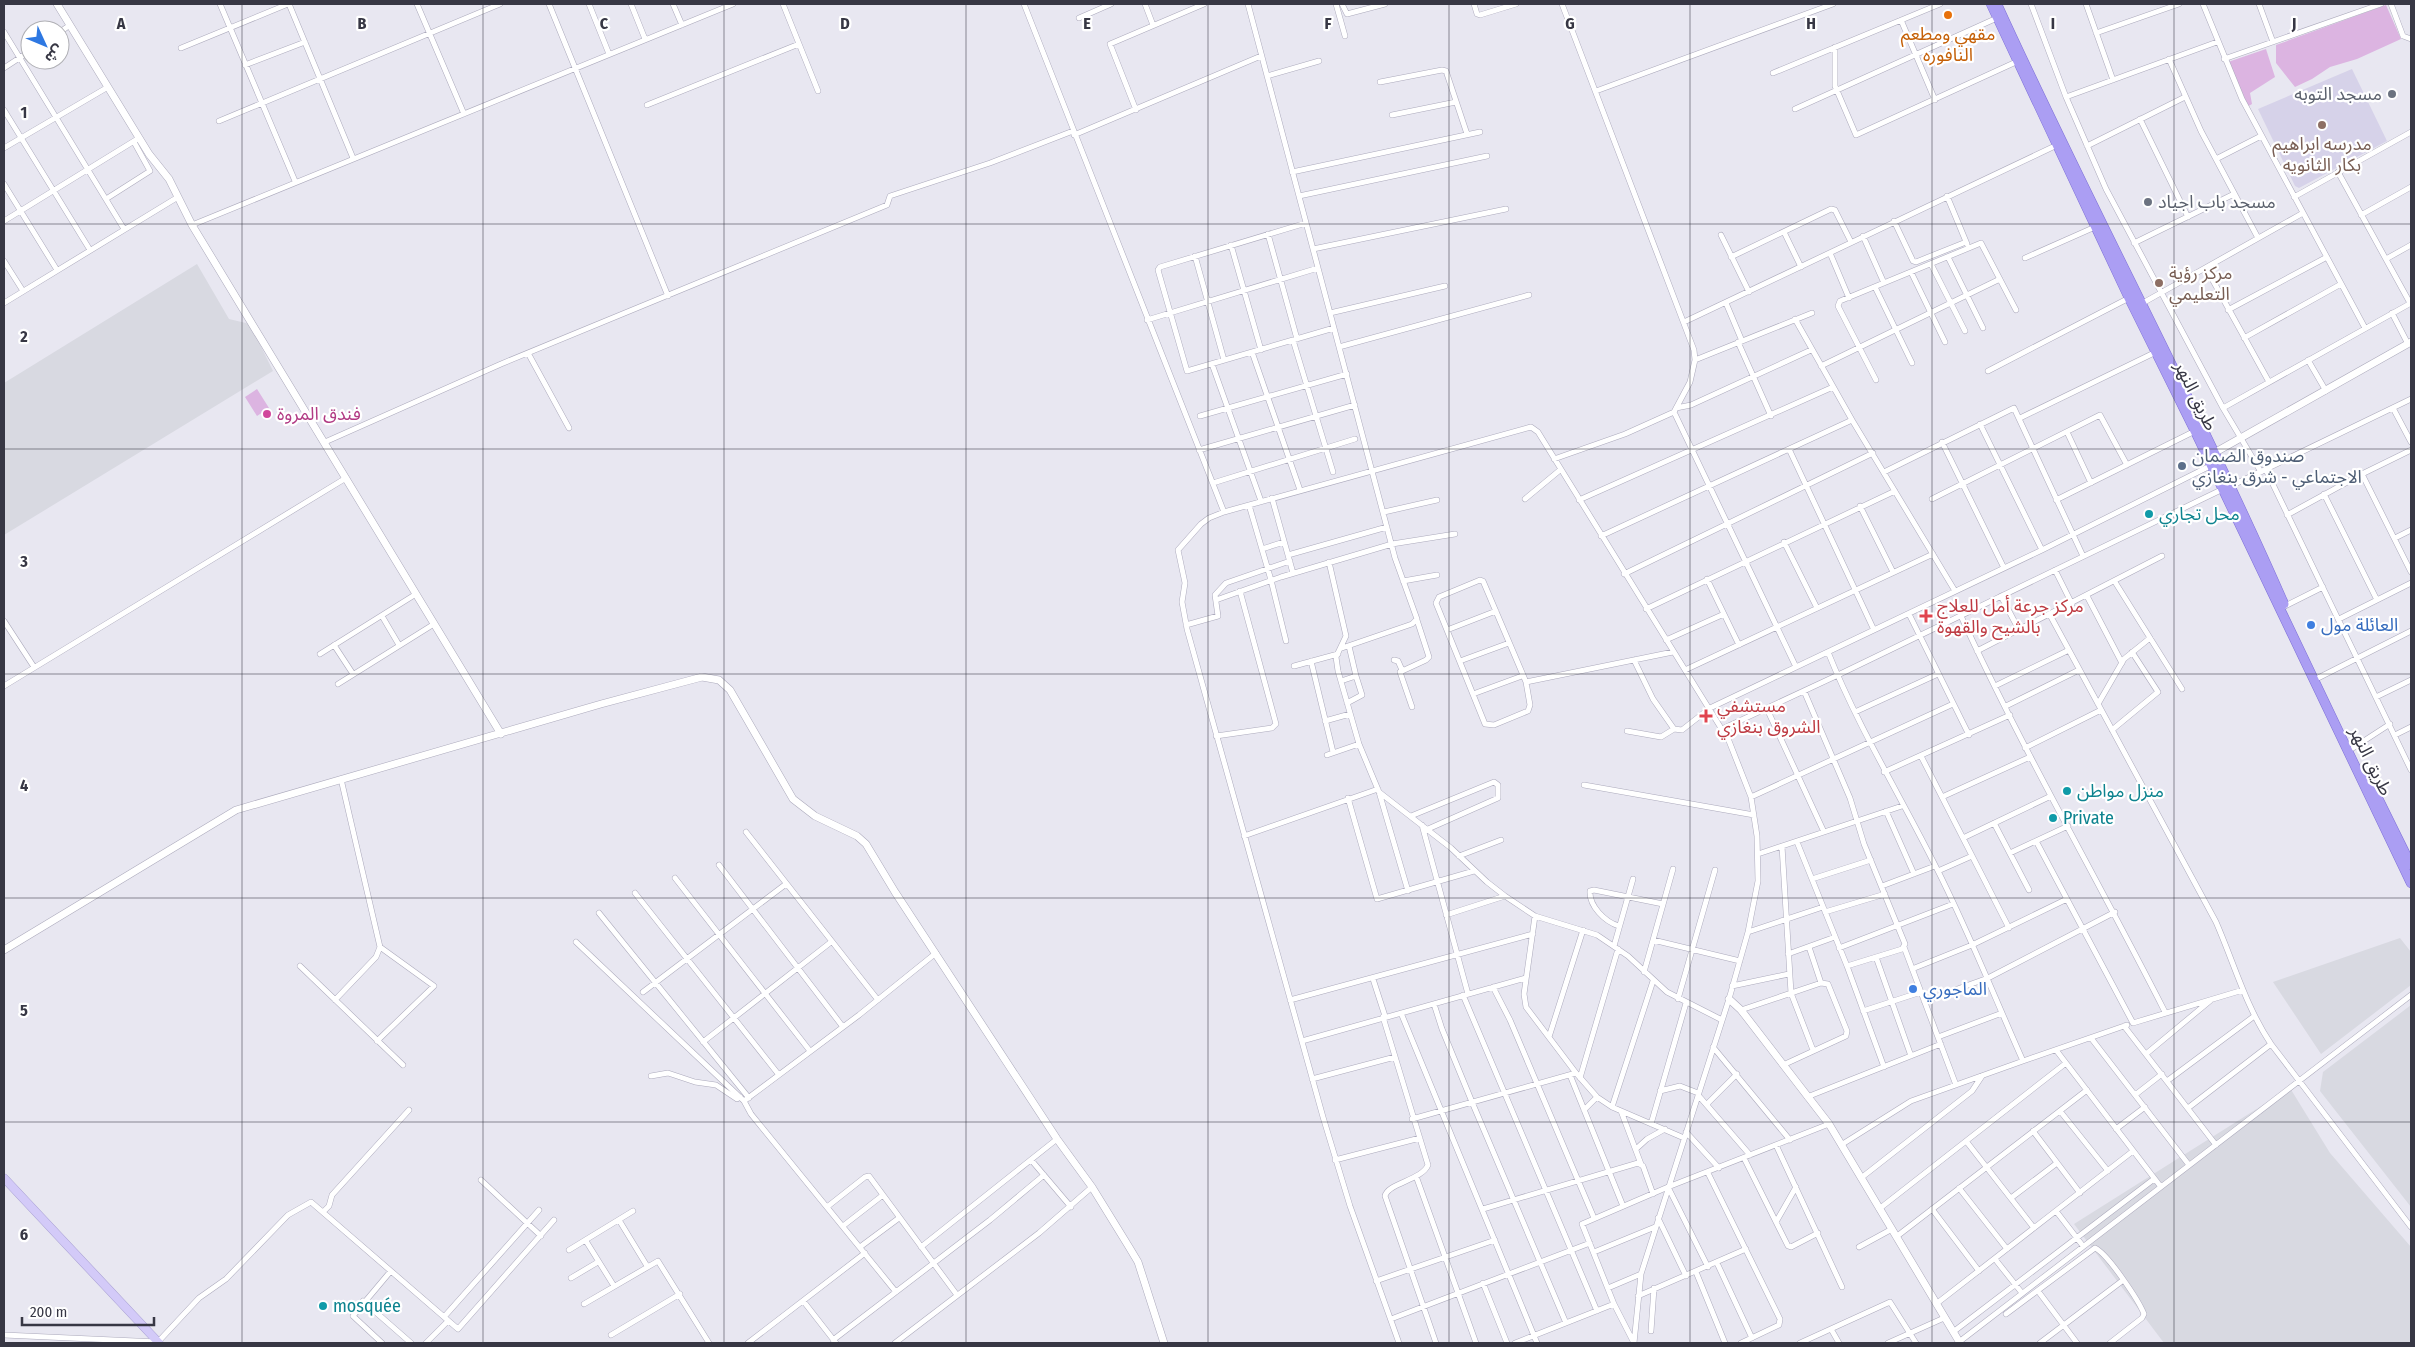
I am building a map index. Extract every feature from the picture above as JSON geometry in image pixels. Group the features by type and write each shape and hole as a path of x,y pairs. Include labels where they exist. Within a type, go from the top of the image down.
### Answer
{"main road":[{"name":"طريق النهر","path":"1991,4 2016,62 2129,298 2156,352 2164,360 2214,453 2227,488 2411,883"},
{"name":"طريق النهر","path":"1997,4 2141,305 2212,466 2227,488"},
{"name":"طريق النهر","path":"2263,565 2285,606 2352,748 2411,865"},
{"path":"4,1178 158,1343"}],"street":[{"path":"57,4 67,20"},
{"path":"220,4 295,182"},
{"path":"181,48 288,4 353,158"},
{"path":"417,4 464,114"},
{"path":"219,121 500,4"},
{"path":"549,4 668,296"},
{"path":"589,4 609,54"},
{"path":"631,4 646,39"},
{"path":"673,4 682,25"},
{"path":"192,225 733,4"},
{"path":"783,4 818,91"},
{"path":"1024,4 1073,133 1224,512"},
{"path":"1079,18 1111,4"},
{"path":"1145,4 1153,25"},
{"path":"1248,4 1387,527 1428,657 1426,660 1402,670"},
{"path":"1336,4 1345,36"},
{"path":"1342,4 1347,14 1385,4"},
{"path":"1474,4 1480,15 1516,4"},
{"path":"1562,4 1684,322 1695,360 1690,382 1675,410 1691,451 1796,667"},
{"path":"1596,90 1833,4"},
{"path":"1773,72 1940,4"},
{"path":"2031,4 2086,146 2134,243 2223,408 2240,438 2263,471 2287,515 2411,770"},
{"path":"2086,4 2113,80"},
{"path":"2096,32 2179,4"},
{"path":"2203,4 2224,59 2261,136 2365,328"},
{"path":"2258,4 2273,42"},
{"path":"2224,59 2381,4"},
{"path":"2391,4 2402,34 2406,38 2411,39"},
{"path":"1136,110 1109,45 1200,5"},
{"path":"1795,109 1997,18"},
{"path":"1901,20 1935,100"},
{"path":"70,25 108,87 137,140 150,171 106,199"},
{"path":"4,32 124,229"},
{"path":"245,65 305,42"},
{"path":"2066,97 2217,42"},
{"path":"647,105 799,44"},
{"path":"1835,47 1835,84 1856,135 2016,62"},
{"path":"325,442 414,401 887,205 890,196 990,163 1136,110 1261,56"},
{"path":"4,68 19,58"},
{"path":"2169,59 2185,98 2258,238"},
{"path":"1267,76 1319,61"},
{"path":"1380,82 1442,70 1448,74 1467,134"},
{"path":"4,148 108,87"},
{"path":"2086,146 2185,98"},
{"path":"1392,115 1456,102"},
{"path":"4,110 90,250"},
{"path":"2140,120 2188,217"},
{"path":"1292,172 1480,132"},
{"path":"2294,197 2411,132"},
{"path":"2216,159 2261,136"},
{"path":"4,221 137,140"},
{"path":"137,140 169,179 192,225 501,734"},
{"path":"1684,322 2056,144"},
{"path":"1299,196 1487,156"},
{"path":"2223,408 2411,303 2338,172"},
{"path":"4,184 57,270"},
{"path":"2362,215 2411,187"},
{"path":"2134,243 2234,194"},
{"path":"1947,196 1968,248"},
{"path":"4,304 178,197"},
{"path":"1313,249 1506,209"},
{"path":"1731,257 1833,209 1851,242"},
{"path":"2141,305 2303,214"},
{"path":"1894,221 1913,262 1966,242"},
{"path":"1306,223 1158,268 1169,312 1186,370 1334,328"},
{"path":"2025,258 2096,227"},
{"path":"1784,232 1801,267"},
{"path":"1268,234 1282,278 1295,339 1333,472"},
{"path":"1721,235 1749,292"},
{"path":"1863,236 1884,283"},
{"path":"1876,380 1838,306 1840,302 1982,243 2016,310"},
{"path":"1231,245 1261,350"},
{"path":"2386,259 2411,245"},
{"path":"1830,253 1849,298"},
{"path":"1195,256 1224,360"},
{"path":"1948,257 1983,328"},
{"path":"2228,310 2327,257"},
{"path":"4,261 23,291"},
{"path":"1931,264 1965,331"},
{"path":"1147,320 1318,268"},
{"path":"2206,268 2269,382"},
{"path":"1911,272 1946,342"},
{"path":"1821,366 2000,279"},
{"path":"2244,338 2341,284"},
{"path":"1330,313 1446,286"},
{"path":"1874,287 1912,363"},
{"path":"1340,347 1529,295"},
{"path":"1988,371 2129,298"},
{"path":"1726,303 1753,377 1771,416"},
{"path":"1695,360 1812,313"},
{"path":"2214,453 2410,343 2392,313"},
{"path":"1795,320 1852,420 1955,591"},
{"path":"1554,459 1625,434 1811,350"},
{"path":"1252,352 1300,490"},
{"path":"2020,418 2156,352"},
{"path":"528,353 569,428"},
{"path":"2308,360 2326,391"},
{"path":"1212,364 1261,501"},
{"path":"1200,416 1347,374"},
{"path":"1579,500 1833,387"},
{"path":"1722,729 1838,676 2411,399"},
{"path":"1199,450 1355,405"},
{"path":"1884,472 2013,407 2020,418 2032,449 2083,556"},
{"path":"2393,408 2411,442"},
{"path":"1932,499 2101,416 2127,466"},
{"path":"1601,536 1709,488 1852,420"},
{"path":"1980,424 2042,550"},
{"path":"1399,1343 1376,1281 1336,1160 1216,736 1186,625 1182,602 1185,583 1178,547 1209,518 1224,512 1527,428 1534,428 1722,729 1740,764 1754,815 1758,854 1758,881 1748,932 1729,999 1641,1274 1634,1343"},
{"path":"2056,500 2196,431"},
{"path":"2067,432 2091,483"},
{"path":"1213,483 1354,439"},
{"path":"1942,442 2004,568"},
{"path":"1789,449 1874,630"},
{"path":"2287,515 2411,450"},
{"path":"1624,574 1873,454"},
{"path":"1627,731 1661,737 1674,729 1682,730 1710,708 2042,550 2212,466"},
{"path":"1525,499 1560,470"},
{"path":"2362,474 2411,572"},
{"path":"4,686 346,478"},
{"path":"1646,609 1744,560 1895,491"},
{"path":"2324,494 2377,600"},
{"path":"1272,498 1293,573"},
{"path":"1384,512 1437,500"},
{"path":"1249,505 1268,568 1286,641"},
{"path":"1860,506 1893,572"},
{"path":"1288,555 1387,527"},
{"path":"2395,538 2411,530"},
{"path":"1216,600 1271,580 1392,544 1455,534"},
{"path":"1262,549 1284,542"},
{"path":"1784,542 1817,608"},
{"path":"1685,670 1933,554"},
{"path":"1977,650 2072,604 2162,556"},
{"path":"1186,625 1218,616 1216,594 1226,583 1290,561"},
{"path":"1329,562 1346,631 1346,636 1336,661 1350,714 1379,790 1408,891"},
{"path":"2055,570 2072,604"},
{"path":"1403,581 1437,575"},
{"path":"1707,579 1739,645"},
{"path":"1480,580 1485,584 1496,611 1526,682 1530,708 1494,725 1485,724 1436,603 1437,600 1480,580"},
{"path":"2114,582 2182,689"},
{"path":"2339,619 2411,583"},
{"path":"2285,606 2323,587"},
{"path":"1216,736 1272,728 1276,724 1240,591"},
{"path":"320,654 416,594"},
{"path":"2001,596 2019,630"},
{"path":"2087,596 2122,663"},
{"path":"1447,630 1496,611"},
{"path":"1666,640 1724,614"},
{"path":"1908,614 1969,735"},
{"path":"2050,615 2216,922 2253,1017 2271,1044 2411,1227"},
{"path":"382,616 399,646"},
{"path":"1961,616 2025,748 2115,912 2165,1012"},
{"path":"1342,648 1412,624 1416,619"},
{"path":"4,621 34,667"},
{"path":"338,684 434,624"},
{"path":"2318,678 2411,631"},
{"path":"2098,704 2122,663 2132,652 2150,638"},
{"path":"1460,661 1509,643"},
{"path":"334,645 353,674"},
{"path":"1347,703 1362,695 1349,646"},
{"path":"1995,686 2068,650"},
{"path":"1526,682 1673,652"},
{"path":"1828,652 1884,772 1954,904 2023,1061"},
{"path":"2112,730 2158,692 2132,652"},
{"path":"1294,666 1338,654"},
{"path":"1394,660 1398,661 1402,670 1400,672 1412,707"},
{"path":"1634,660 1653,699 1674,729"},
{"path":"1310,661 1333,752"},
{"path":"2006,706 2079,670"},
{"path":"1856,712 1938,674"},
{"path":"1341,681 1356,676"},
{"path":"1473,694 1522,676"},
{"path":"4,950 236,810 601,704 702,677 718,680 730,690 793,799 815,816 862,839 1057,1139 1092,1187 1138,1262 1164,1343"},
{"path":"2376,697 2411,680"},
{"path":"1804,691 1834,759 1956,1085"},
{"path":"1750,797 1953,704"},
{"path":"1766,709 1824,832"},
{"path":"2025,748 2101,710"},
{"path":"1326,721 1350,714"},
{"path":"1884,772 2010,715"},
{"path":"2352,748 2390,724"},
{"path":"2395,735 2411,727"},
{"path":"1326,754 1360,744"},
{"path":"1921,756 2009,928"},
{"path":"1942,797 2030,757"},
{"path":"335,1000 376,957 380,947 341,779"},
{"path":"1412,816 1494,782 1498,785 1498,798 1428,829"},
{"path":"1584,785 1754,815"},
{"path":"1244,836 1348,798 1379,790"},
{"path":"1379,790 1428,829 1505,896 1535,916 1583,930 1616,947 1652,981 1678,999 1722,1020"},
{"path":"1963,838 2051,796"},
{"path":"1348,798 1376,898 1379,900 1474,871"},
{"path":"1758,854 1902,806"},
{"path":"1886,811 1914,874"},
{"path":"1994,823 2029,890"},
{"path":"1422,824 1465,994 1504,1094 1597,1311"},
{"path":"2010,853 2068,826"},
{"path":"746,832 878,1000"},
{"path":"1459,856 1501,840"},
{"path":"2036,841 2133,1023"},
{"path":"1797,842 1847,966 1884,1067"},
{"path":"1782,846 1791,994 1813,1050"},
{"path":"1882,886 1972,856"},
{"path":"1812,879 1871,860"},
{"path":"719,865 843,1027"},
{"path":"1644,972 1674,869"},
{"path":"1678,999 1715,870"},
{"path":"675,878 810,1050"},
{"path":"1623,1206 1584,1110 1575,1075 1616,947 1618,926 1633,879"},
{"path":"643,992 786,884"},
{"path":"1618,926 1605,920 1590,897 1590,891 1594,890 1628,896 1663,904"},
{"path":"635,893 779,1075"},
{"path":"1748,932 1786,919 1885,894"},
{"path":"1446,915 1505,896"},
{"path":"1912,969 1972,945 2068,900"},
{"path":"1839,948 1954,904"},
{"path":"1924,1001 1988,978 2115,912"},
{"path":"599,913 702,1042 744,1099 751,1114 896,1292"},
{"path":"1535,916 1526,978 1524,1000 1526,1007 1575,1075 1597,1097 1612,1107 1684,1138"},
{"path":"1549,1037 1583,930"},
{"path":"1290,1000 1373,979 1532,934"},
{"path":"1788,954 1835,937"},
{"path":"1653,940 1740,961"},
{"path":"576,942 744,1099"},
{"path":"702,1042 831,942"},
{"path":"377,1041 434,986 380,947"},
{"path":"1809,947 1821,983"},
{"path":"1847,966 1876,958 1904,947"},
{"path":"651,1076 668,1073 719,1086 734,1097 744,1099 843,1027 936,953"},
{"path":"1876,958 1911,1056"},
{"path":"300,966 403,1065"},
{"path":"1732,986 1789,974"},
{"path":"1302,1041 1526,978"},
{"path":"1373,979 1412,1119 1428,1165 1426,1169 1416,1176 1385,1194 1436,1343"},
{"path":"1612,1107 1652,981"},
{"path":"1741,1010 1821,983 1828,984 1847,1034 1843,1038 1783,1064"},
{"path":"1493,987 1510,1020 1577,1182 1594,1218"},
{"path":"1841,1145 1911,1101 2165,1012 2243,990"},
{"path":"1863,1010 1921,992"},
{"path":"1729,999 1741,1010 1828,1124 1959,1343 2411,995"},
{"path":"2146,1054 2213,999"},
{"path":"1434,1004 1442,1029 1472,1102 1515,1199 1566,1323"},
{"path":"1651,1124 1686,1004"},
{"path":"1401,1013 1442,1111 1449,1134 1483,1209 1494,1240 1538,1343"},
{"path":"1938,1037 2002,1013"},
{"path":"2167,1081 2253,1017"},
{"path":"2124,1026 2216,1145"},
{"path":"2091,1038 2189,1165"},
{"path":"1807,1097 1941,1044"},
{"path":"2188,1108 2271,1044"},
{"path":"1713,1047 1790,1140"},
{"path":"2056,1050 2160,1187"},
{"path":"1312,1079 1395,1057"},
{"path":"1879,1208 2066,1063"},
{"path":"1707,1104 1737,1074"},
{"path":"2135,1095 2162,1074"},
{"path":"1412,1119 1575,1075"},
{"path":"1861,1178 1972,1091 1982,1076"},
{"path":"719,1086 724,1081"},
{"path":"1660,1091 1680,1086 1698,1094 1750,1156"},
{"path":"1896,1237 2086,1090"},
{"path":"1584,1110 1597,1097"},
{"path":"2116,1129 2145,1107"},
{"path":"323,1212 329,1206 332,1195 409,1110"},
{"path":"1621,1111 1653,1194"},
{"path":"2060,1111 2108,1171"},
{"path":"1634,1343 1614,1304 1582,1224 1668,1187 1708,1173 1828,1124"},
{"path":"1636,1150 1647,1139 1665,1129"},
{"path":"1686,1132 1719,1168"},
{"path":"2033,1132 2080,1193"},
{"path":"1336,1160 1420,1138"},
{"path":"921,1246 1032,1161 1057,1139"},
{"path":"1966,1141 2034,1228"},
{"path":"1776,1145 1842,1287"},
{"path":"1936,1304 2133,1151"},
{"path":"1744,1158 1785,1242 1791,1247 1818,1233"},
{"path":"1032,1161 1071,1207"},
{"path":"2011,1198 2057,1163"},
{"path":"1483,1209 1641,1164"},
{"path":"1708,1173 1781,1323 1741,1343"},
{"path":"804,1302 835,1342 1044,1175"},
{"path":"828,1207 867,1176 957,1295"},
{"path":"1416,1176 1444,1259 1476,1343"},
{"path":"1953,1332 2154,1179"},
{"path":"481,1180 541,1236"},
{"path":"895,1343 1071,1207 1092,1187"},
{"path":"1668,1187 1708,1267"},
{"path":"1776,1222 1796,1187"},
{"path":"1959,1188 2007,1249"},
{"path":"843,1226 883,1195"},
{"path":"4,1335 39,1340 158,1343 199,1298 226,1279 288,1214 308,1202 323,1212 446,1319 457,1328 460,1328 554,1220"},
{"path":"1932,1209 1979,1271"},
{"path":"426,1343 539,1210"},
{"path":"2056,1211 2083,1246"},
{"path":"570,1250 633,1212"},
{"path":"860,1247 900,1218"},
{"path":"1658,1218 1686,1276"},
{"path":"619,1220 647,1266"},
{"path":"1594,1252 1655,1227"},
{"path":"1859,1247 1892,1229"},
{"path":"1376,1281 1444,1259 1494,1240"},
{"path":"586,1241 614,1286"},
{"path":"1391,1319 1590,1243"},
{"path":"2006,1314 2095,1248 2100,1251 2144,1314 2110,1343"},
{"path":"1638,1296 1746,1249"},
{"path":"748,1343 804,1302 865,1253"},
{"path":"1994,1259 2022,1293"},
{"path":"584,1304 655,1261 661,1262 709,1343"},
{"path":"571,1278 598,1262"},
{"path":"1717,1263 1752,1338"},
{"path":"382,1343 352,1316 390,1272"},
{"path":"1696,1272 1726,1343"},
{"path":"1608,1288 1641,1274"},
{"path":"2040,1343 2122,1281"},
{"path":"1483,1283 1507,1343"},
{"path":"1650,1331 1654,1288"},
{"path":"2038,1291 2077,1343"},
{"path":"611,1335 680,1294"},
{"path":"364,1301 410,1343"},
{"path":"1800,1343 1890,1302 1916,1343"},
{"path":"1516,1343 1614,1304"},
{"path":"1888,1343 1944,1318"},
{"path":"1831,1329 1838,1343"}],"shaded area":[{"path":"2386,5 2401,39 2357,59 2330,67 2295,87 2276,63 2276,45"},
{"path":"2266,49 2275,77 2250,93 2252,104 2247,107 2228,62"},
{"name":"مدرسه ابراهيم بكار الثانويه","path":"2352,69 2387,141 2299,188 2295,186 2258,109"},
{"path":"197,264 229,319 250,324 273,371 4,535 4,383"},
{"path":"257,389 269,408 257,416 245,397"},
{"path":"2400,938 2411,952 2411,985 2321,1054 2273,982"},
{"path":"2411,1005 2411,1207 2320,1091 2323,1072"},
{"path":"2290,1088 2330,1153 2411,1247 2411,1343 2164,1343 2074,1224"}],"place":[{"name":"مقهي ومطعم النافوره","path":"1948,15"},
{"name":"مسجد التوبه","path":"2392,94"},
{"name":"مدرسه ابراهيم بكار الثانويه","path":"2322,125"},
{"name":"مسجد باب اجياد","path":"2148,202"},
{"name":"مركز رؤية التعليمي","path":"2159,283"},
{"name":"فندق المروة","path":"267,414"},
{"name":"صندوق الضمان الاجتماعي - شرق بنغازي","path":"2182,466"},
{"name":"محل تجاري","path":"2149,514"},
{"name":"مركز جرعة أمل للعلاج بالشيح والقهوة","path":"1926,616"},
{"name":"العائلة مول","path":"2311,625"},
{"name":"مستشفي الشروق بنغازي","path":"1706,716"},
{"name":"منزل مواطن","path":"2067,791"},
{"name":"Private","path":"2053,818"},
{"name":"الماجوري","path":"1913,989"},
{"name":"mosquée","path":"323,1306"}]}
